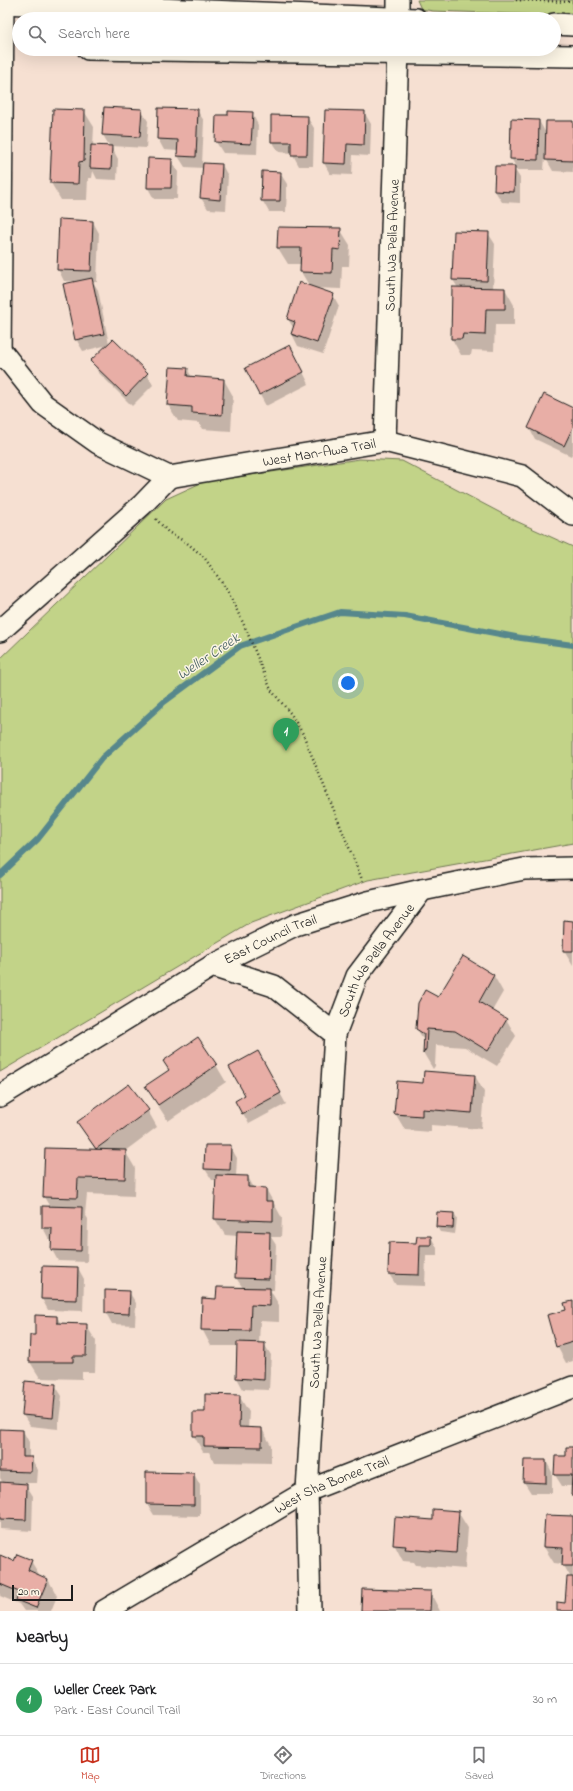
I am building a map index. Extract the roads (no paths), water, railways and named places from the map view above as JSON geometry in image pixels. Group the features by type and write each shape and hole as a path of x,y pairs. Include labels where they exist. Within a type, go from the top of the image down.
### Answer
{"street":[{"path":"398,0 398,12"},
{"path":"0,631 142,505 169,477 98,443 43,404 0,354 7,47 2,2 235,12"},
{"path":"561,24 573,25"},
{"name":"South Wa Pella Avenue","path":"385,441 398,56"},
{"path":"561,56 573,56"},
{"name":"West Man-Awa Trail","path":"169,477 385,441 522,476 573,515"},
{"name":"East Council Trail","path":"0,1096 212,966 295,925 368,902 524,869 573,868"},
{"name":"South Wa Pella Avenue","path":"310,1611 307,1491 335,1034 357,976 422,890"},
{"name":"South Wa Pella Avenue","path":"212,966 274,986 335,1034"},
{"name":"West Sha Bonee Trail","path":"104,1611 307,1491 573,1387"}],"waterway":[{"name":"Weller Creek","path":"0,875 38,839 102,758 164,702 240,646 340,612 405,616 521,638 573,645"}],"place":[{"name":"Weller Creek Park","path":"286,751"}]}
